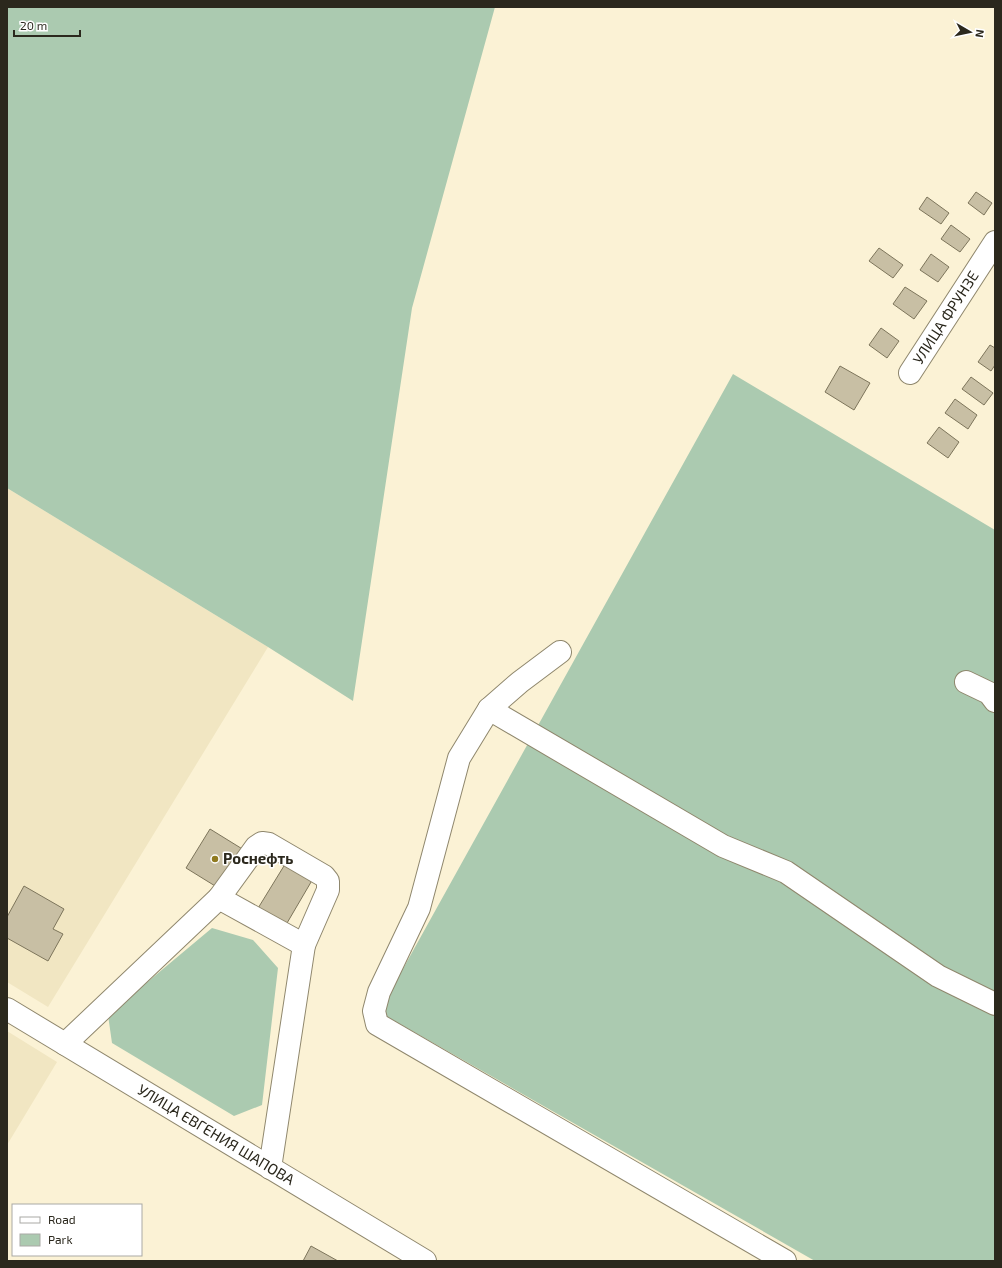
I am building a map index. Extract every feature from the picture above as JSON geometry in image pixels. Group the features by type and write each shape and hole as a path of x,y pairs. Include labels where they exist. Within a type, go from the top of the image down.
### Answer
{"street":[{"name":"УЛИЦА ФРУНЗЕ","path":"910,373 995,242"},
{"path":"560,652 520,682 489,709 459,758 419,908 379,992 374,1011 378,1024 785,1261"},
{"path":"966,682 989,693 995,700"},
{"path":"489,709 723,846 786,872 938,976 995,1004"},
{"path":"65,1044 219,898 256,847 262,843 269,844 324,876 328,881 328,890 304,945 270,1168"},
{"path":"219,898 304,945"},
{"name":"УЛИЦА ЕВГЕНИЯ ШАПОВА","path":"7,1009 425,1261"}],"shaded area":[{"path":"7,488 268,647 48,1007 7,982"},
{"path":"7,1031 57,1062 7,1145"}],"green space":[{"path":"7,7 495,7 412,308 353,701 268,647 7,488"},
{"path":"733,374 995,530 995,1261 815,1261 379,1012"},
{"path":"212,928 253,940 278,968 262,1105 234,1116 112,1043 108,1015"}],"building":[{"path":"976,192 992,203 984,215 968,203"},
{"path":"927,197 949,213 941,224 919,209"},
{"path":"951,225 970,239 960,252 941,239"},
{"path":"879,248 903,265 893,278 869,261"},
{"path":"931,254 949,267 938,282 920,270"},
{"path":"905,287 927,301 914,319 893,304"},
{"path":"881,328 899,341 887,358 869,345"},
{"path":"990,345 995,348 995,365 991,371 978,362"},
{"path":"840,366 870,383 854,410 825,392"},
{"path":"971,377 993,393 984,405 962,389"},
{"path":"955,399 977,415 968,429 945,413"},
{"path":"939,427 959,442 948,458 927,443"},
{"name":"Роснефть","path":"210,829 244,850 220,889 186,868"},
{"path":"287,861 314,877 280,935 252,918"},
{"path":"24,886 64,909 53,929 63,934 48,961 7,938 7,917"},
{"path":"311,1246 338,1261 303,1261"}],"place":[{"name":"Роснефть","path":"215,859"}]}
